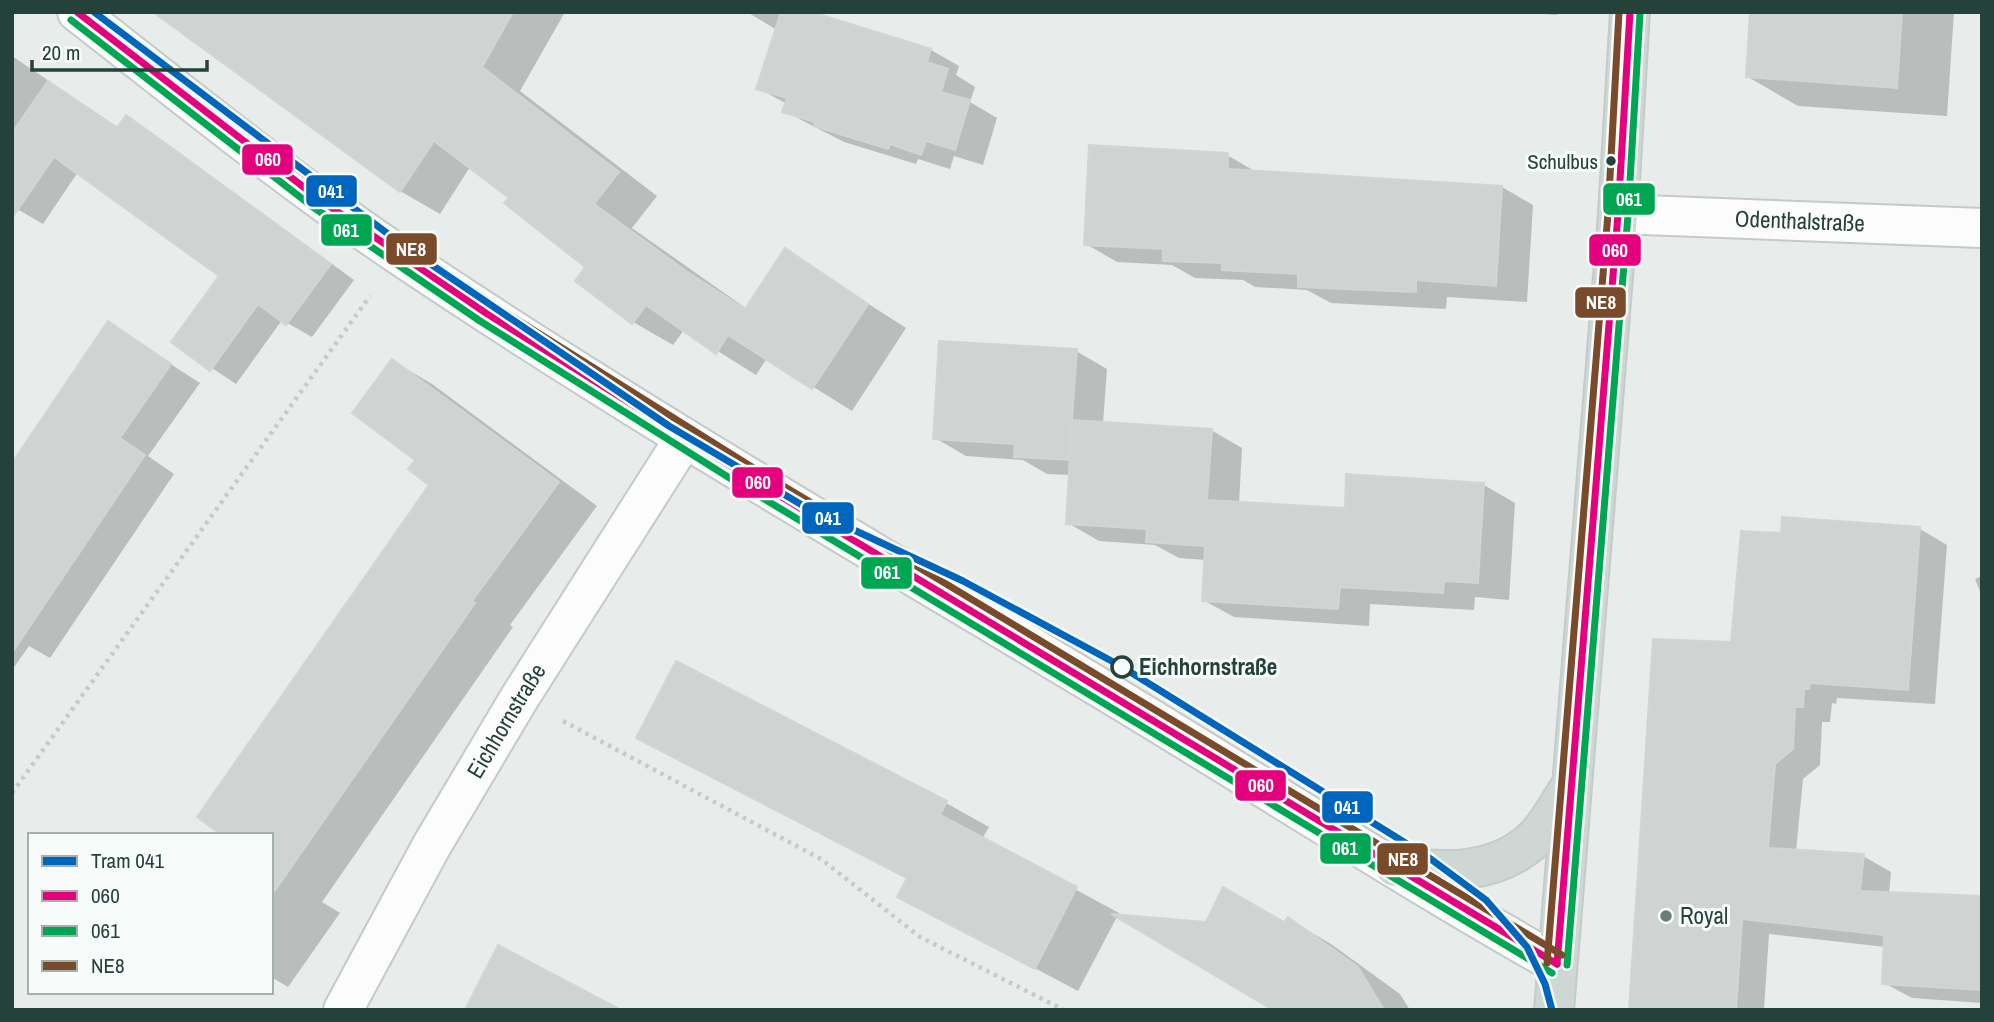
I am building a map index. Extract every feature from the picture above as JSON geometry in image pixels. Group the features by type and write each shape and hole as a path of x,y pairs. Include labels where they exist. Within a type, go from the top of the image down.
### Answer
{"main road":[{"path":"1555,1010 1556,964 1618,214 1630,12"},
{"path":"1395,867 1450,873 1504,861 1534,841 1571,787"}],"street":[{"path":"77,12 299,183 399,256 684,439 1556,964"},
{"name":"Odenthalstraße","path":"1618,214 1982,228"},
{"name":"Eichhornstraße","path":"343,1010 432,845 520,697 684,439"}],"path":[{"path":"12,793 399,256"},
{"path":"520,697 821,859 920,937 1064,1010"}],"building":[{"path":"153,12 513,12 482,67 619,172 594,204 686,271 745,309 785,248 868,304 812,389 728,335 716,354 646,305 632,324 575,281 585,267 504,203 509,198 434,141 400,192"},
{"path":"781,12 812,12 931,49 927,62 948,69 941,92 970,100 955,150 926,141 921,155 890,144 888,149 814,126 815,122 782,112 787,98 756,89"},
{"path":"1750,12 1902,12 1897,88 1746,77"},
{"path":"48,81 117,128 126,115 331,264 286,325 258,304 210,371 171,342 219,276 54,157 12,218 12,133"},
{"path":"1089,145 1228,153 1228,169 1502,186 1496,286 1416,280 1416,292 1298,287 1298,274 1222,270 1222,263 1163,261 1163,249 1084,245"},
{"path":"108,321 171,364 120,438 145,455 12,653 12,463"},
{"path":"939,341 1077,349 1069,460 1014,457 1015,444 933,439"},
{"path":"392,359 559,482 472,601 475,603 273,893 273,833 219,833 197,817 429,485 408,469 415,460 352,413"},
{"path":"1072,420 1212,429 1207,500 1345,508 1346,474 1484,483 1478,583 1444,581 1443,593 1340,587 1338,609 1202,601 1205,546 1146,542 1147,529 1066,524"},
{"path":"1782,517 1920,527 1908,690 1810,683 1809,689 1804,689 1803,707 1795,707 1793,749 1775,764 1768,848 1864,854 1860,891 1982,896 1982,990 1882,984 1884,935 1742,919 1736,1010 1629,1010 1653,639 1731,642 1741,531 1781,533"},
{"path":"676,661 947,801 940,815 1077,887 1035,969 897,897 907,878 636,738"},
{"path":"1223,887 1284,922 1288,917 1358,967 1384,1010 1273,1010 1111,914 1206,922"},
{"path":"498,945 621,1010 465,1010"}],"tram line":[{"name":"041","path":"94,12 404,246 669,426 807,508 963,581 1119,665 1428,857 1486,900 1527,947 1545,984 1552,1010"}],"transit line":[{"name":"060","path":"77,12 319,199 486,313 742,473 1557,964"},
{"name":"NE8","path":"94,12 325,190 492,304 747,464 1562,955"},
{"name":"NE8","path":"1547,963 1608,213 1619,12"},
{"name":"060","path":"1557,964 1618,214 1630,12"},
{"name":"061","path":"1567,965 1628,215 1640,13"},
{"name":"061","path":"71,20 313,207 480,321 736,482 1552,973"}],"place":[{"name":"Schulbus","path":"1611,161"},
{"name":"Eichhornstraße","path":"1122,667"},
{"name":"Royal","path":"1666,916"}]}
